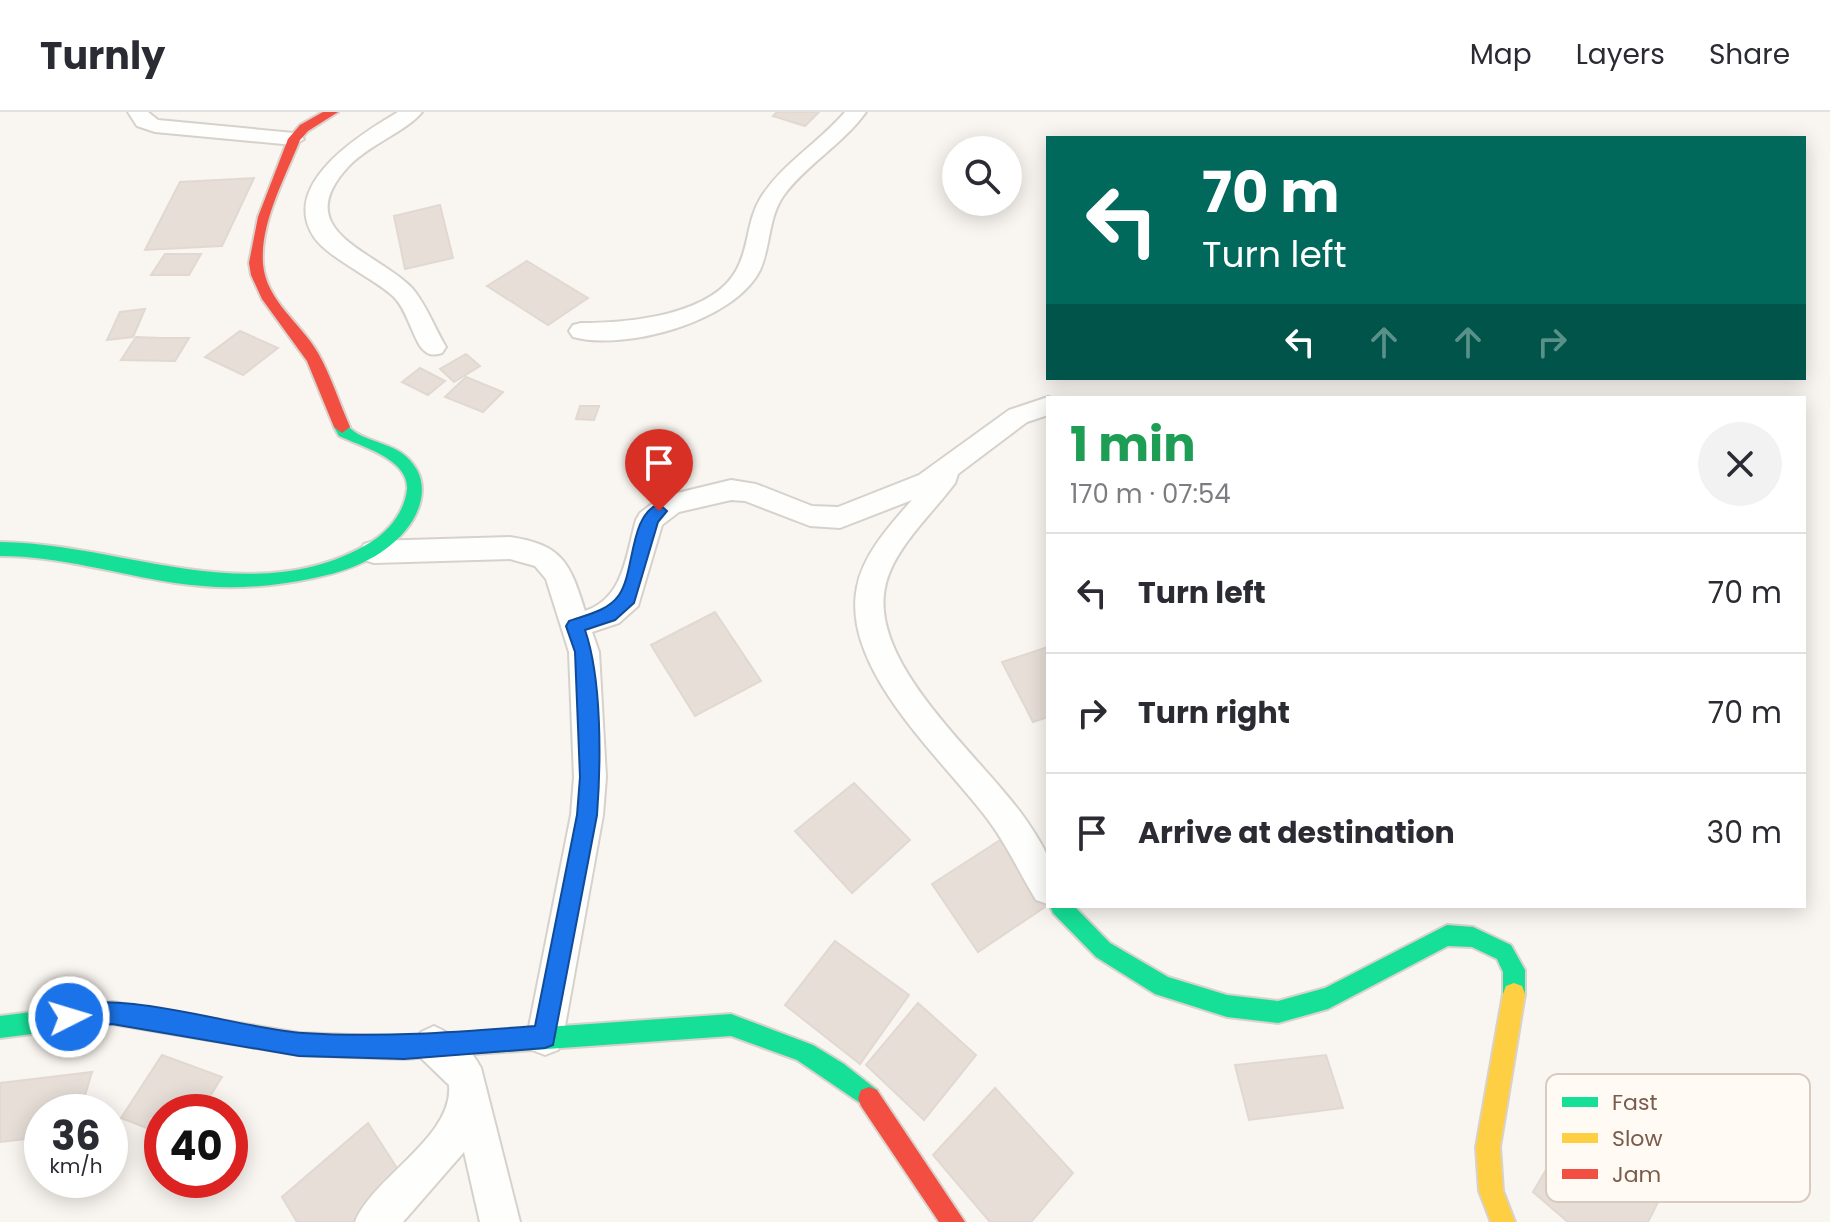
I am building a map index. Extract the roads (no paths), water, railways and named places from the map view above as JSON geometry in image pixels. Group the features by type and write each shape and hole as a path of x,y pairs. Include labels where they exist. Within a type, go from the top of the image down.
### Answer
{"street":[{"path":"138,112 144,122 155,126 294,139"},
{"path":"0,549 26,548 203,579 290,574 350,562 374,552 395,533 410,509 417,488 413,474 394,455 344,432 311,354 258,278 257,243 294,139 304,128 332,112"},
{"path":"412,112 360,145 345,159 317,205 324,235 411,301 422,335 434,347"},
{"path":"581,331 632,331 667,324 695,314 738,284 753,261 759,227 769,202 856,112"},
{"path":"575,626 609,615 628,598 650,520 671,504 731,490 747,491 810,516 840,518 928,482 1018,416 1046,407"},
{"path":"954,465 883,562 871,585 868,606 875,639 903,694 1002,812 1046,885"},
{"path":"374,552 510,548 545,558 559,574 584,652 589,743 588,802 545,1037"},
{"path":"1062,908 1103,950 1163,986 1227,1006 1278,1012 1328,998 1447,935 1473,937 1504,952 1514,970 1514,994 1488,1147 1491,1191 1503,1222"},
{"path":"0,1027 112,1013 299,1044 404,1048 731,1025 781,1039 835,1068 872,1101 953,1222"},
{"path":"434,1045 457,1062 469,1082 500,1222"},
{"path":"375,1222 447,1144 470,1097"}]}
